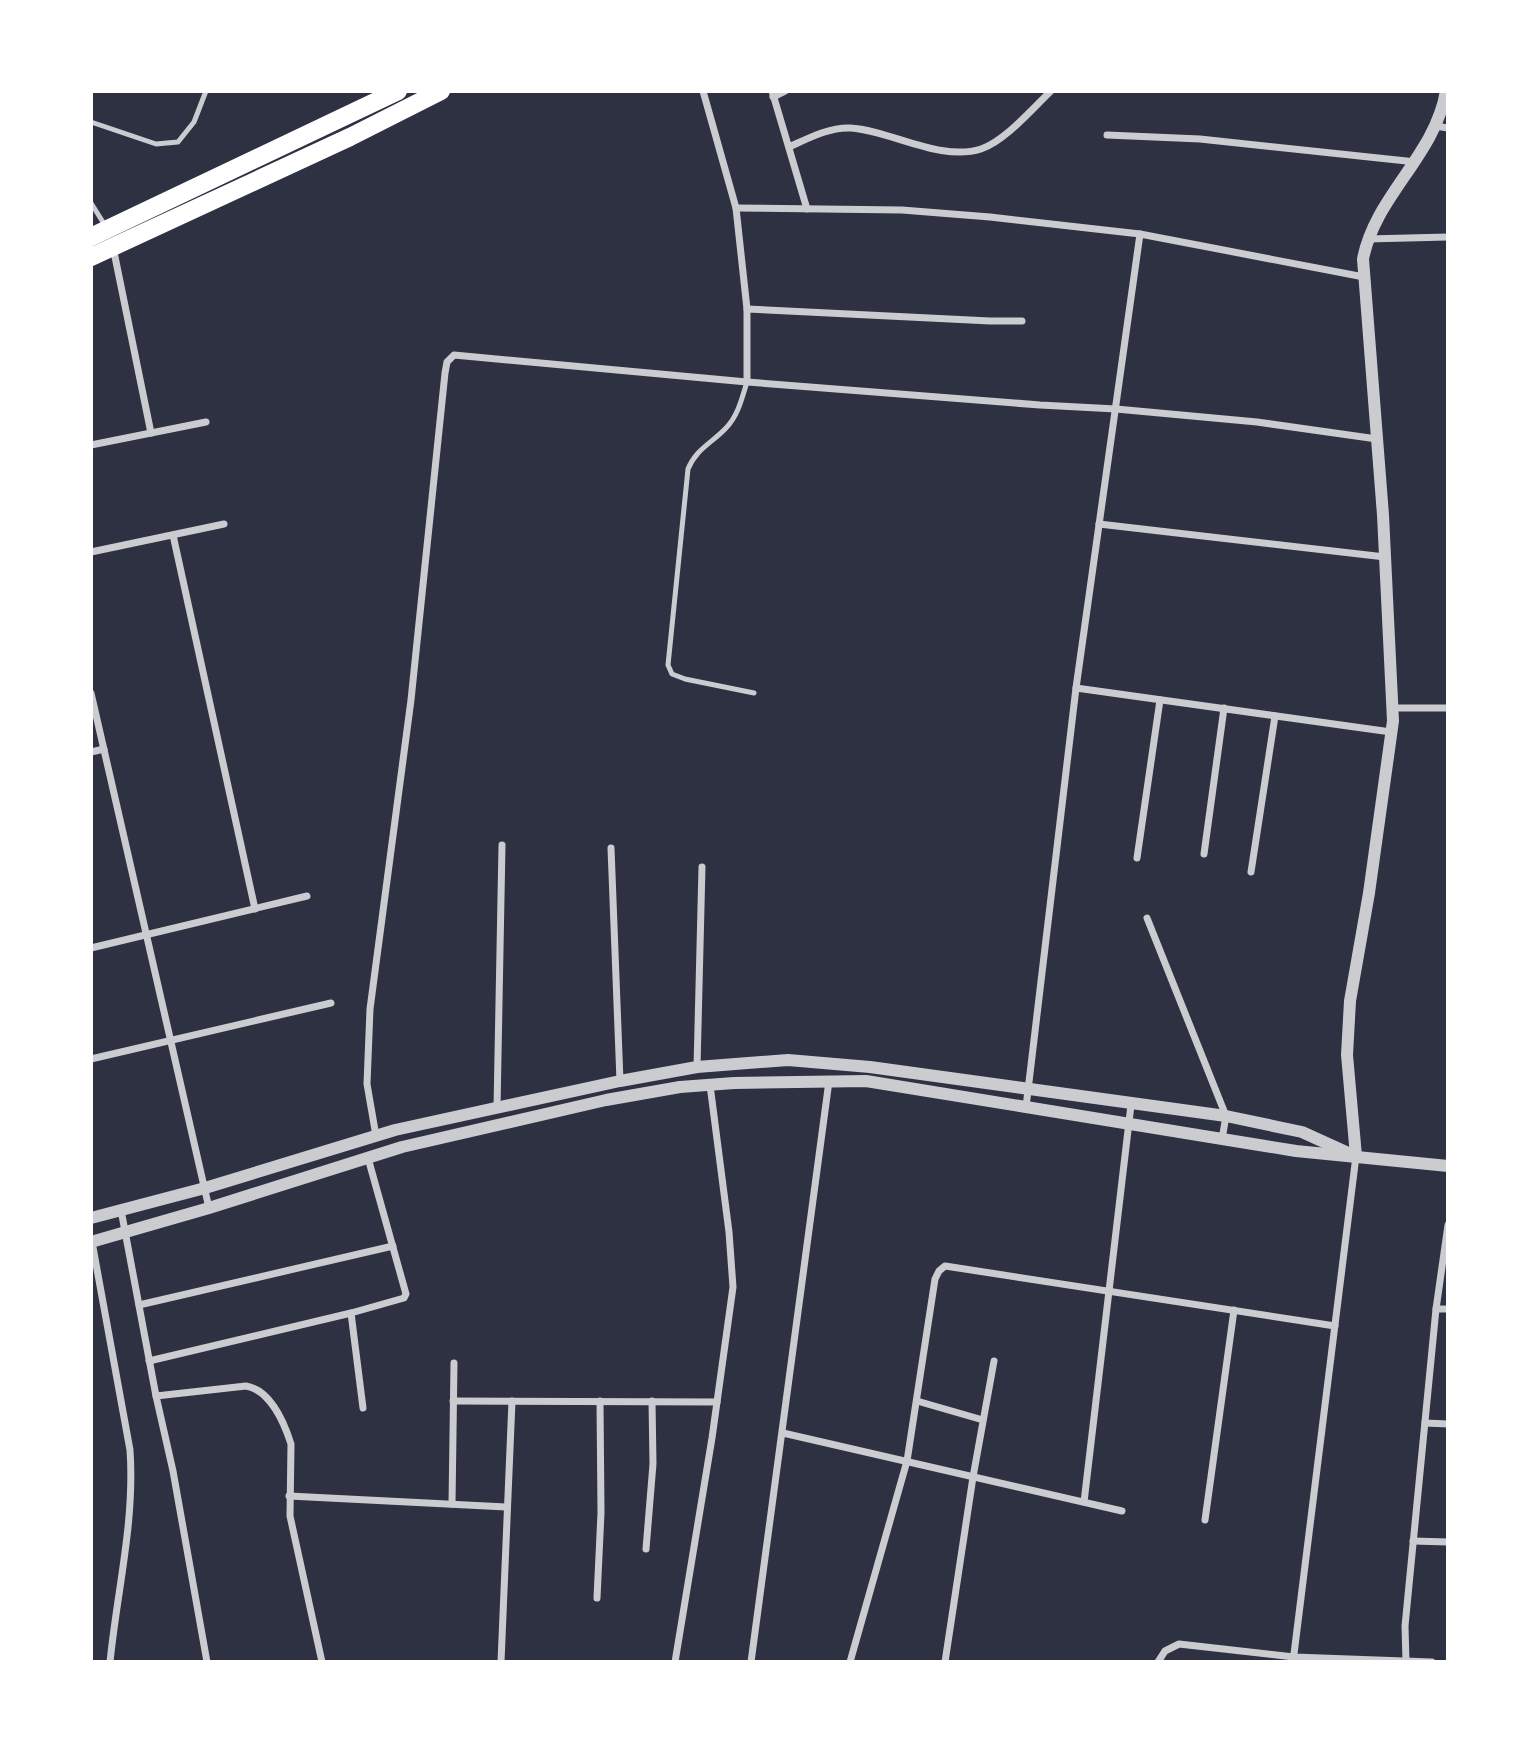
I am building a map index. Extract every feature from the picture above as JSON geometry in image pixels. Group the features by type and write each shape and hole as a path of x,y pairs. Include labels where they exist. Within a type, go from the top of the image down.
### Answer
{"main road":[{"path":"91,257 103,238 398,91"},
{"path":"103,238 338,142 441,91"}],"street":[{"path":"704,91 736,208 747,309 747,382"},
{"path":"785,91 773,94 807,209"},
{"path":"789,147 835,129 849,128 934,148 981,148 999,138 1051,91"},
{"path":"1294,1659 1356,1156 1347,1055 1350,1001 1370,893 1391,732 1385,557 1363,259 1367,239 1377,216 1441,127 1444,93"},
{"path":"1107,135 1200,139 1416,162"},
{"path":"736,208 902,210 1140,234 1364,277"},
{"path":"1026,1107 1076,688 1140,234"},
{"path":"1367,239 1448,237"},
{"path":"103,238 151,433"},
{"path":"747,309 1022,321"},
{"path":"376,1136 367,1084 370,1009 411,701 447,362 454,355 747,382 1040,405 1116,408 1257,422 1377,439"},
{"path":"91,445 206,422"},
{"path":"91,552 225,524"},
{"path":"1099,524 1385,557"},
{"path":"173,535 256,909"},
{"path":"1076,688 1391,732"},
{"path":"91,693 209,1208"},
{"path":"1137,858 1160,700"},
{"path":"1204,854 1224,708"},
{"path":"1392,708 1448,708"},
{"path":"1251,872 1275,716"},
{"path":"91,752 104,749"},
{"path":"496,1108 502,845"},
{"path":"611,848 620,1081"},
{"path":"697,1067 702,867"},
{"path":"91,948 307,896"},
{"path":"1147,918 1226,1116 1222,1139"},
{"path":"91,1059 331,1003"},
{"path":"91,1218 205,1188 395,1130 697,1067 788,1060 870,1067 1226,1116 1302,1132 1356,1156"},
{"path":"751,1662 829,1081"},
{"path":"110,1662 116,1608 129,1536 131,1471 130,1450 92,1242 402,1147 606,1100 680,1087 710,1085 866,1081 1296,1151 1448,1167"},
{"path":"675,1662 733,1287 710,1085"},
{"path":"1084,1502 1131,1105"},
{"path":"149,1361 404,1298 406,1294 368,1158"},
{"path":"121,1210 173,1471 207,1662"},
{"path":"1406,1662 1405,1626 1413,1541 1436,1309 1448,1225"},
{"path":"139,1305 393,1246"},
{"path":"850,1662 906,1461 935,1279 945,1266 1335,1326"},
{"path":"1436,1309 1448,1309"},
{"path":"1205,1520 1234,1310"},
{"path":"351,1313 363,1408"},
{"path":"945,1662 994,1361"},
{"path":"452,1504 454,1363"},
{"path":"156,1396 246,1386 256,1387 265,1393 291,1444 289,1496 293,1534 322,1662"},
{"path":"453,1401 717,1402"},
{"path":"501,1662 512,1401"},
{"path":"597,1598 601,1513 600,1401"},
{"path":"646,1549 653,1464 652,1401"},
{"path":"917,1402 983,1420"},
{"path":"1425,1423 1448,1424"},
{"path":"783,1433 1122,1511"},
{"path":"289,1496 506,1507"},
{"path":"1413,1541 1448,1542"},
{"path":"1158,1662 1166,1651 1179,1644 1294,1659 1432,1662"}],"lane":[{"path":"91,122 156,144 178,142 194,122 206,91"},
{"path":"91,204 103,238"},
{"path":"747,382 734,418 726,428 697,451 688,469 668,666 673,674 685,679 754,694"}]}
